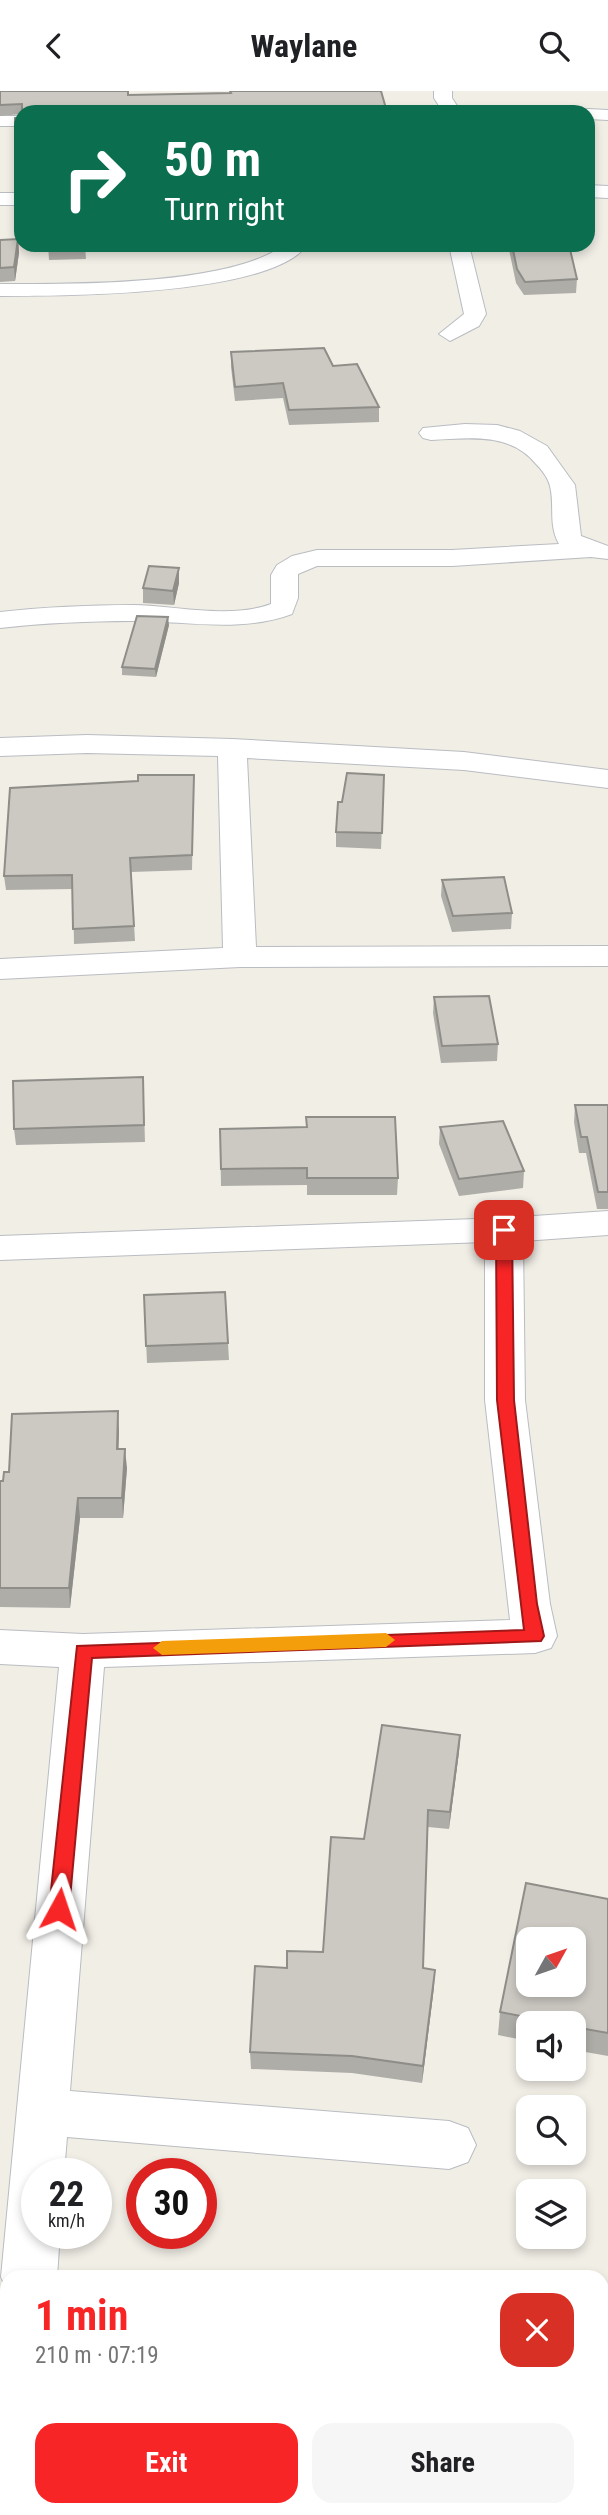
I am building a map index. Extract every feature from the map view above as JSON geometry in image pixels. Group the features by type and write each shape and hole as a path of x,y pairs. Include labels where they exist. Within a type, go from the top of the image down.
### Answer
{"street":[{"path":"0,290 182,281 253,270 293,252"},
{"path":"450,334 471,321 475,314 460,252"},
{"path":"431,433 485,431 511,435 530,442 561,481 562,521 570,541 599,552"},
{"path":"0,620 136,613 261,616 283,608 285,600 282,583 286,571 302,561 317,558 452,558 599,552"},
{"path":"0,747 87,744 232,748 464,761 608,779"},
{"path":"232,748 240,957"},
{"path":"0,968 240,957 608,956"},
{"path":"0,1248 504,1230 608,1223"},
{"path":"0,1647 83,1651 535,1636 528,1604 505,1400 504,1230"},
{"path":"38,2158 83,1651"},
{"path":"42,2112 449,2145"},
{"path":"30,2270 31,2249"}],"building":[{"path":"0,91 128,91 128,95 231,93 230,91 381,91 385,105 22,104 0,105"},
{"path":"14,239 14,252 16,252 14,267 0,268 0,240"},
{"path":"513,252 571,252 577,279 525,282 517,269"},
{"path":"324,348 333,366 357,364 379,407 289,410 283,383 235,387 231,352"},
{"path":"149,566 179,568 173,591 143,588"},
{"path":"137,616 168,617 155,669 122,667"},
{"path":"347,773 384,775 382,833 336,832 338,802 342,802"},
{"path":"138,775 194,775 192,855 130,858 134,926 73,929 72,875 4,876 10,788 138,781"},
{"path":"504,877 512,913 453,916 442,880"},
{"path":"489,996 498,1044 442,1046 434,997"},
{"path":"143,1077 144,1125 14,1129 13,1081"},
{"path":"575,1105 608,1105 608,1192 598,1192 587,1137 581,1137"},
{"path":"306,1117 395,1117 398,1178 307,1178 307,1168 221,1169 220,1129 307,1127"},
{"path":"503,1121 524,1171 459,1179 440,1127"},
{"path":"225,1292 228,1343 146,1346 144,1295"},
{"path":"118,1411 117,1449 125,1449 122,1498 78,1498 69,1588 0,1588 0,1481 3,1481 4,1472 9,1472 12,1414"},
{"path":"382,1725 460,1735 450,1812 428,1810 423,1968 435,1970 423,2066 352,2056 250,2052 255,1966 287,1968 287,1951 323,1952 331,1837 364,1839"},
{"path":"526,1883 608,1899 608,2033 586,2029 586,2011 516,2011 516,2015 500,2012 516,1933 516,1997 586,1997 586,1927 517,1927"}],"slow traffic":[{"path":"162,1648 386,1640"}],"route":[{"path":"59,1909 83,1651 535,1636 528,1604 505,1400 504,1230"}]}
